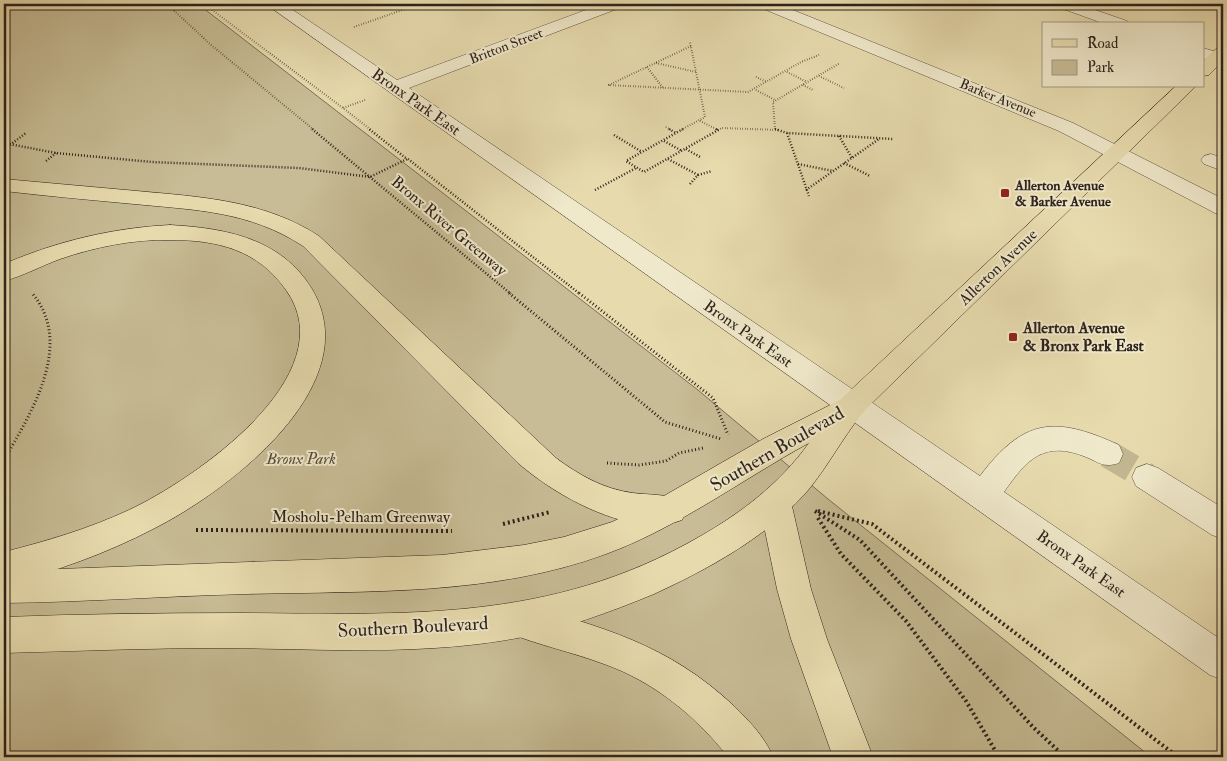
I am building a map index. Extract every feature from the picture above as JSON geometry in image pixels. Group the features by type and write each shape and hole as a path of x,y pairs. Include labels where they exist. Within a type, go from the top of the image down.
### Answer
{"main road":[{"path":"1204,70 1217,56"},
{"name":"Allerton Avenue","path":"852,406 1185,88"},
{"path":"4,185 219,206 260,215 289,226 311,241 529,454 558,479 577,490 619,506 642,510 671,510"},
{"path":"4,273 54,253 108,239 162,232 212,236 256,249 285,269 297,284 305,300 311,316 313,334 304,376 290,398 251,443 209,479 160,511 83,546 4,568"},
{"name":"Southern Boulevard","path":"4,635 60,632 192,630 397,631 518,620 592,601 669,571 708,550 776,502 789,491 852,406"},
{"name":"Southern Boulevard","path":"4,587 205,578 433,573 479,569 530,560 588,545 642,524 671,510 752,460 852,406"},
{"path":"776,502 794,589 809,639 853,757"},
{"path":"518,620 617,651 656,670 688,691 714,713 753,757"}],"street":[{"name":"Bronx Park East","path":"274,4 1223,662"},
{"name":"Britton Street","path":"396,88 616,4"},
{"name":"Barker Avenue","path":"765,4 1026,109 1117,153 1223,208"},
{"path":"1064,4 1115,22"},
{"path":"983,496 1014,457 1026,446 1041,440 1076,441 1108,454"},
{"path":"1147,477 1223,525"}],"path":[{"name":"Bronx River Greenway","path":"167,4 210,44 666,422 722,439"},
{"path":"4,143 56,153 152,162 299,168 370,177 407,158 204,4"},
{"path":"408,8 412,4"},
{"path":"386,16 408,8 442,4"},
{"path":"690,42 705,117 626,161 644,172 722,128 775,129 787,133 893,139"},
{"path":"691,46 608,85 700,89 708,92 748,92 755,90 806,60 821,54"},
{"path":"775,129 773,102 842,62 842,56"},
{"path":"655,63 696,72"},
{"path":"647,67 664,88"},
{"path":"786,72 807,82"},
{"path":"818,76 844,88"},
{"path":"756,77 768,82"},
{"path":"802,85 813,90"},
{"path":"343,108 396,88"},
{"path":"755,90 775,100"},
{"path":"699,121 718,130"},
{"path":"666,127 676,133"},
{"path":"10,145 26,132"},
{"path":"787,133 809,196"},
{"path":"614,135 642,152"},
{"path":"839,136 852,158"},
{"path":"806,190 880,138"},
{"path":"664,140 700,157"},
{"path":"408,159 713,398 731,442"},
{"path":"668,159 698,175"},
{"path":"844,163 870,176"},
{"path":"798,164 833,172"},
{"path":"615,179 636,168"},
{"path":"690,184 698,175 712,171"},
{"path":"4,460 38,398 50,347 47,317 34,295 27,290"},
{"path":"601,465 605,463 640,465 666,461 679,453 705,447"},
{"path":"812,509 841,554 906,621 929,651 966,701 999,757"},
{"path":"812,509 860,540 1034,728 1065,757"},
{"path":"812,509 872,524 1178,757"},
{"path":"500,525 553,511"},
{"name":"Mosholu-Pelham Greenway","path":"187,530 460,530"}],"green space":[{"name":"Bronx Park","path":"4,4 198,4 698,390 828,499 1151,757 4,757"}],"tunnel":[{"path":"1108,454 1147,477"}],"place":[{"name":"Allerton Avenue & Barker Avenue","path":"1005,193"},
{"name":"Allerton Avenue & Bronx Park East","path":"1013,337"}]}
